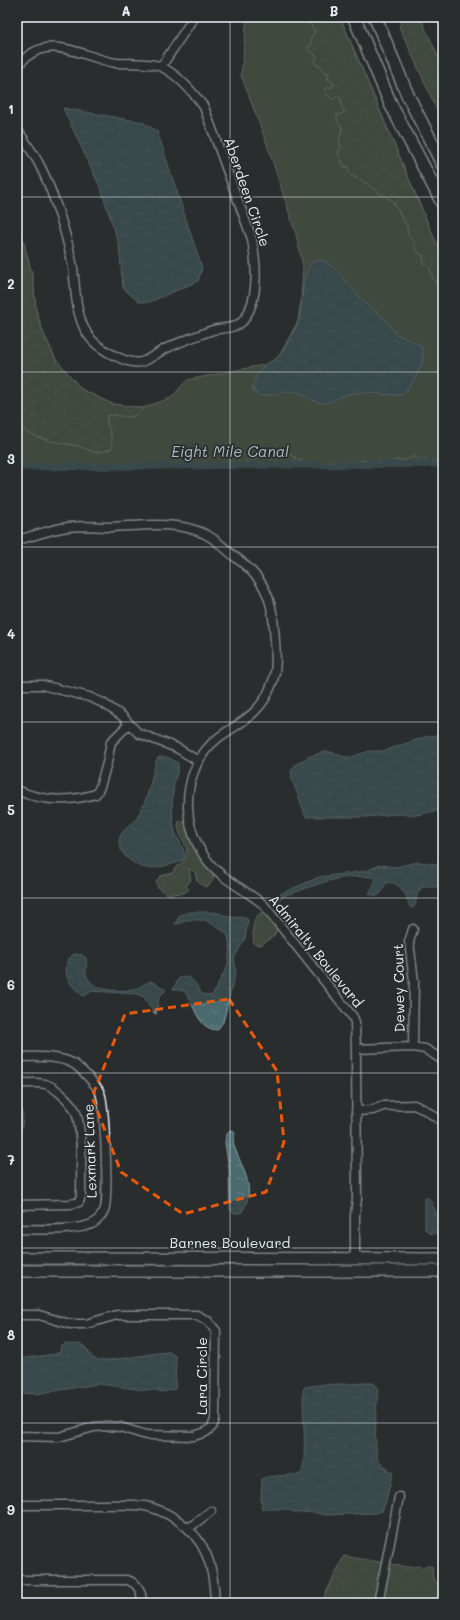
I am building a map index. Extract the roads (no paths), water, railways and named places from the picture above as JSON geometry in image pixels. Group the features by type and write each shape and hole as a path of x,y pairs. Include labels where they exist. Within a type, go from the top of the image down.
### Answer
{"highway":[{"path":"354,17 391,105 443,204"},
{"path":"375,17 408,96 443,165"}],"main road":[{"name":"Barnes Boulevard","path":"17,1258 443,1259"},
{"path":"225,1271 236,1266 337,1266 355,1259"},
{"path":"364,1271 370,1266 411,1264 426,1259"},
{"name":"Barnes Boulevard","path":"17,1271 443,1271"}],"street":[{"path":"18,64 31,54 45,48 61,47 97,59 161,67 194,17"},
{"name":"Aberdeen Circle","path":"17,129 39,163 52,196 65,234 73,266 77,306 83,326 93,340 111,354 128,361 140,362 187,339 213,330 236,326 245,319 252,303 255,282 255,257 252,238 204,107 192,91 161,67"},
{"name":"Admiralty Boulevard","path":"17,540 68,527 170,526 188,529 206,534 251,569 267,591 274,612 276,660 272,686 256,712 239,725 217,738 198,761 194,770 188,794 191,833 203,855 221,875 264,904 346,1006 355,1022 357,1199 355,1215 355,1259"},
{"path":"17,684 42,684 89,697 114,709 138,733 178,748 198,761"},
{"path":"17,790 41,799 56,800 71,800 96,794 100,787 107,763 111,742 128,724"},
{"name":"Dewey Court","path":"413,929 409,942 414,981 413,1048"},
{"path":"356,1049 425,1049 443,1060"},
{"name":"Lexmark Lane","path":"17,1058 52,1058 73,1064 100,1093 104,1111 106,1193 105,1210 94,1223 76,1229 17,1229"},
{"path":"17,1084 46,1084 63,1095 74,1110 79,1127 81,1196 79,1202 71,1204 17,1205"},
{"path":"356,1111 373,1110 383,1106 414,1105 425,1110 443,1122"},
{"name":"Lara Circle","path":"17,1315 38,1315 70,1324 86,1324 117,1315 197,1315 208,1321 216,1331 215,1420 212,1427 203,1434 194,1436 146,1435 120,1427 108,1426 94,1427 59,1436 17,1436"},
{"path":"378,1603 399,1497"},
{"path":"17,1505 127,1504 146,1506 165,1512 189,1528 206,1551 211,1567 215,1603"},
{"path":"189,1528 211,1511"},
{"path":"17,1580 127,1580 134,1582 142,1594 142,1603"}],"water":[{"path":"63,108 142,122 157,131 202,268 198,281 150,302 139,302 123,288 119,245 101,189"},
{"path":"317,260 324,261 334,268 366,304 383,317 396,334 419,344 422,349 422,363 415,378 402,395 353,393 331,401 320,403 296,392 260,396 253,391 254,382 259,372 264,366 281,353 297,325 304,279 311,264"},
{"path":"436,735 443,736 443,812 435,811 416,815 397,814 364,817 306,817 292,779 291,771 295,765 308,757 327,751 345,757 352,757 369,751 384,751 425,737"},
{"path":"159,757 167,757 178,763 178,769 174,781 172,814 175,832 185,855 182,860 173,864 147,868 132,862 124,854 119,845 119,840 122,833 137,817 142,807 148,794 157,759"},
{"path":"418,862 443,865 443,887 422,887 417,894 415,906 412,908 410,907 402,889 391,882 386,883 381,893 377,896 369,894 376,880 374,877 364,876 345,877 327,881 285,896 277,902 274,900 276,896 319,877 367,871 379,865 396,867"},
{"path":"191,912 214,912 230,917 246,918 248,920 245,939 234,958 236,971 223,1022 217,1030 210,1029 201,1021 184,991 173,989 179,978 184,977 191,979 202,994 212,996 228,965 230,948 228,936 225,932 205,920 186,920 175,924 180,915"},
{"path":"75,954 82,955 86,958 87,977 95,986 108,990 128,990 151,981 166,990 159,997 156,1014 144,997 136,994 92,991 84,996 82,995 72,985 66,974 67,962"},
{"path":"17,1105 21,1106 22,1119 20,1137 17,1144"},
{"path":"230,1130 234,1131 234,1146 247,1180 248,1196 246,1205 241,1213 233,1213 230,1209 229,1169 225,1142 226,1136"},
{"path":"425,1198 428,1198 437,1214 443,1219 443,1234 429,1233 425,1229"},
{"path":"65,1344 84,1346 93,1358 99,1360 170,1352 176,1357 175,1389 163,1392 98,1384 36,1394 17,1393 17,1359 56,1354 60,1352 61,1347"},
{"path":"373,1383 378,1387 376,1449 378,1458 380,1463 388,1468 388,1471 393,1471 386,1501 382,1511 375,1513 325,1515 312,1512 298,1513 286,1509 262,1509 262,1479 301,1474 303,1469 303,1390 305,1387"}],"waterway":[{"name":"Eight Mile Canal","path":"17,467 443,464"}]}
